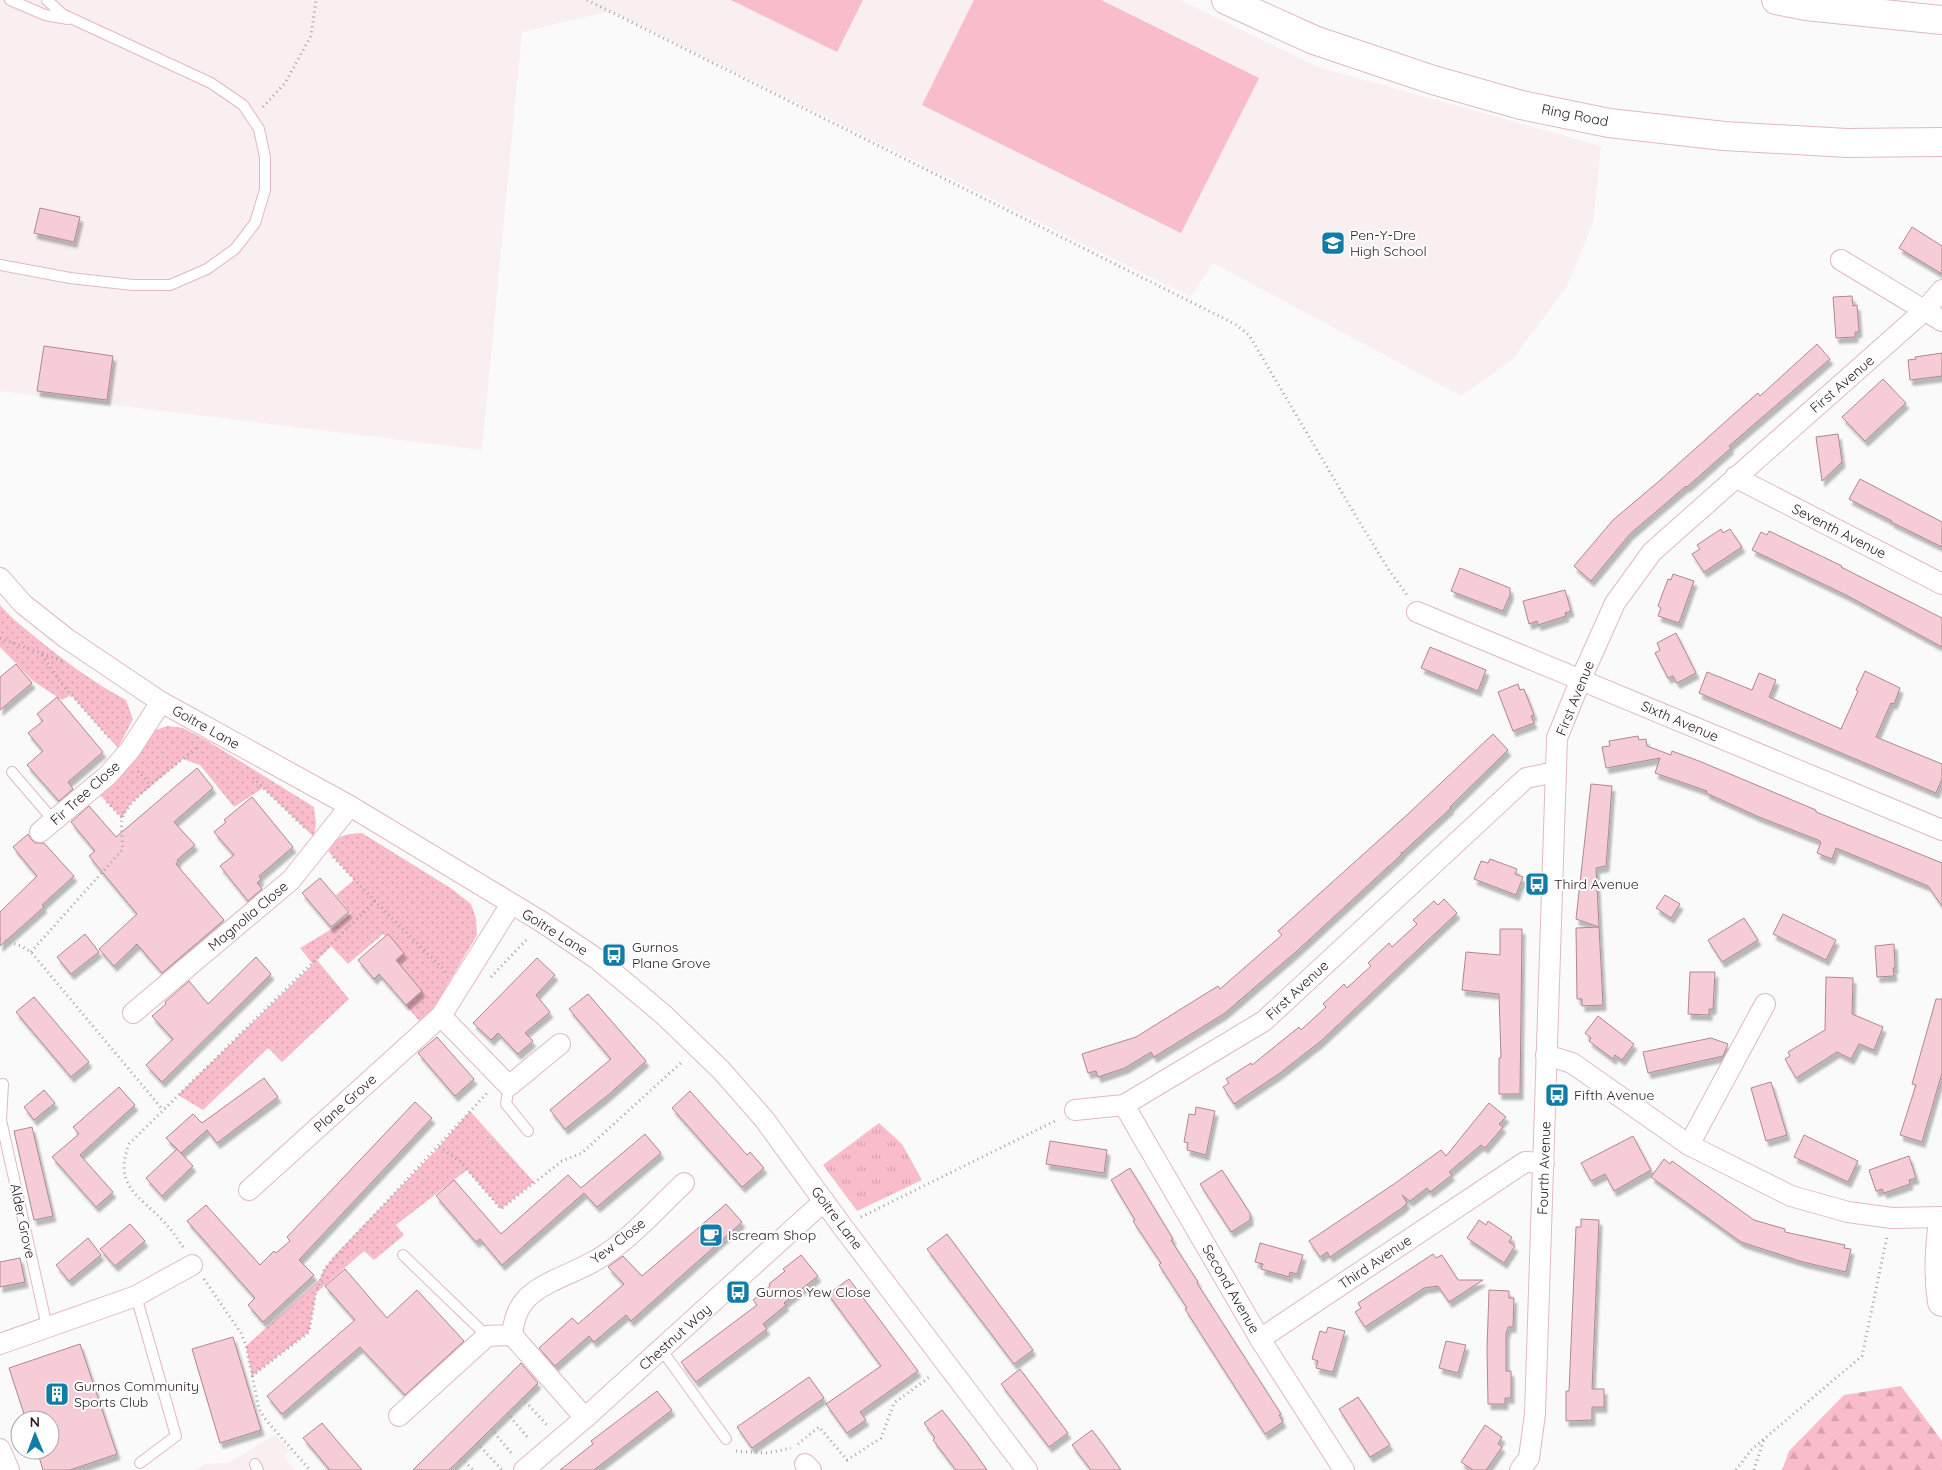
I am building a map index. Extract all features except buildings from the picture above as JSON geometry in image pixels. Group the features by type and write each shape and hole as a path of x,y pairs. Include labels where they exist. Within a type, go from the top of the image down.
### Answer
{"main road":[{"name":"Ring Road","path":"1226,0 1314,40 1521,105 1574,116 1724,136 1847,143 1942,142"},
{"path":"1776,0 1806,6 1942,20"},
{"path":"1942,1229 1939,1254 1939,1283 1942,1302"}],"street":[{"path":"1841,260 1942,321"},
{"name":"First Avenue","path":"1075,1110 1124,1105 1264,1021 1526,778 1555,772 1557,738 1581,679 1616,603 1652,552 1925,310 1942,290"},
{"name":"Seventh Avenue","path":"1735,477 1942,584"},
{"name":"Goitre Lane","path":"0,578 23,604 66,638 161,702 350,806 542,922 597,959 664,1015 721,1070 764,1119 824,1202 1026,1470"},
{"name":"Sixth Avenue","path":"1417,612 1942,830"},
{"name":"Fir Tree Close","path":"47,827 107,776 124,756 161,702"},
{"name":"Fourth Avenue","path":"1520,1470 1529,1458 1535,1414 1555,772"},
{"name":"Magnolia Close","path":"133,1014 292,880 350,806"},
{"name":"Plane Grove","path":"249,1190 441,1016 511,904"},
{"path":"1689,1145 1765,1004"},
{"path":"441,1016 505,1082 560,1044"},
{"path":"1546,1055 1572,1063 1689,1145 1791,1196 1848,1212 1892,1218 1942,1217"},
{"name":"Second Avenue","path":"1124,1105 1260,1339 1344,1470"},
{"name":"Third Avenue","path":"1260,1339 1525,1162 1544,1163"},
{"name":"Yew Close","path":"512,1334 515,1316 528,1298 547,1284 599,1259 625,1238 684,1183"},
{"name":"Chestnut Way","path":"525,1469 585,1418 824,1202"},
{"path":"0,1344 136,1296 192,1265"},
{"path":"400,1416 488,1336 512,1334 585,1418"},
{"path":"0,1449 9,1470"}],"lane":[{"path":"10,0 45,15 78,21"},
{"path":"0,265 70,278 133,285 170,284 207,269 236,250 255,223 265,190 265,157 259,129 243,105 211,83 62,14 47,0"},
{"path":"12,772 47,827"},
{"path":"505,1082 506,1104 528,1131"},
{"name":"Alder Grove","path":"2,1084 1,1120 47,1327"},
{"path":"403,1255 488,1336"},
{"path":"136,1296 176,1436 140,1462"},
{"path":"661,1349 726,1439"}],"path":[{"path":"252,119 285,84 311,36 316,0"},
{"path":"587,0 1235,324 1249,335 1357,518 1417,612"},
{"path":"42,655 61,683 151,786"},
{"path":"31,952 122,850 124,841 122,818 131,803 206,740"},
{"path":"252,777 320,843 375,901 460,983"},
{"path":"310,1470 266,1420 260,1409 246,1346 241,1333 192,1265 183,1246 165,1223 131,1190 124,1178 124,1156 129,1144 375,901"},
{"path":"488,981 542,922"},
{"path":"0,939 22,946 31,952 163,1110"},
{"path":"439,1147 460,1161 501,1209 562,1161 582,1153 699,1048"},
{"path":"252,1376 309,1332 316,1292 325,1268 335,1255 439,1147 505,1082"},
{"path":"842,1226 1053,1123 1075,1110"},
{"path":"1736,1470 1752,1450 1764,1439 1862,1356 1892,1218"},
{"path":"726,1439 734,1451 767,1453 792,1448 819,1427 847,1460 882,1438 894,1403 947,1364"},
{"path":"522,1398 559,1440"},
{"path":"507,1413 543,1454"},
{"path":"491,1428 525,1469"},
{"path":"1754,1470 1764,1439"},
{"path":"477,1443 502,1470"},
{"path":"792,1448 808,1467"},
{"path":"461,1458 473,1470"}],"shaded area":[{"name":"Pen-Y-Dre High School","path":"0,0 1180,0 1318,67 1601,146 1593,223 1567,286 1512,360 1461,396 1213,263 1191,297 611,11 522,32 482,450 0,391"},
{"path":"275,1435 289,1451 285,1456 294,1470 194,1470 204,1464 228,1463"}],"green space":[{"path":"731,0 863,0 837,52"},
{"path":"974,0 1101,0 1259,78 1181,233 922,105"},
{"path":"0,605 8,614 67,662 90,679 126,700 133,719 118,748 71,695 62,700 33,681 0,647"},
{"path":"168,726 183,728 206,740 314,807 316,823 314,837 263,788 234,807 200,765 183,759 131,803 122,818 99,794 131,764 139,747 155,730"},
{"path":"362,833 452,889 471,904 476,918 477,935 432,1011 419,1021 406,1005 422,991 396,960 404,952 383,934 348,964 331,946 317,960 349,999 282,1062 268,1048 203,1110 178,1095 313,964 300,948 330,930 351,913 336,895 354,880 328,851 342,836"},
{"path":"470,1111 534,1182 501,1209 467,1170 396,1225 404,1235 374,1260 364,1251 316,1293 309,1332 252,1376 246,1346 319,1280 335,1255 439,1147"},
{"path":"879,1123 902,1144 922,1180 857,1211 823,1165"},
{"path":"1901,1386 1942,1441 1942,1470 1782,1470 1789,1451 1844,1395"}],"place":[{"name":"Pen-Y-Dre High School","path":"1333,243"},
{"name":"Third Avenue","path":"1537,884"},
{"name":"Gurnos Plane Grove","path":"614,955"},
{"name":"Fifth Avenue","path":"1557,1095"},
{"name":"Iscream Shop","path":"711,1235"},
{"name":"Gurnos Yew Close","path":"738,1292"},
{"name":"Gurnos Community Sports Club","path":"57,1394"}]}
